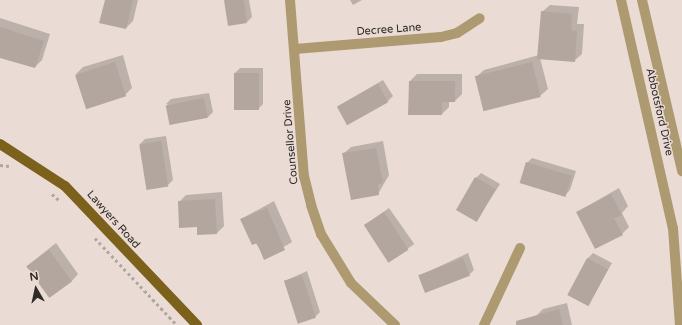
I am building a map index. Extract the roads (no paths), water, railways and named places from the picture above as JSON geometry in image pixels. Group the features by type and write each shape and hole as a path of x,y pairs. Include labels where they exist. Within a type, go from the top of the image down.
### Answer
{"main road":[{"name":"Lawyers Road","path":"0,144 65,186 197,325"}],"street":[{"name":"Counsellor Drive","path":"290,0 304,176 311,205 322,234 351,283 396,325"},
{"name":"Abbotsford Drive","path":"621,0 673,228 680,325"},
{"name":"Abbotsford Drive","path":"642,0 682,171"},
{"name":"Decree Lane","path":"295,49 441,38 456,33 480,18"},
{"path":"484,325 520,248"}]}
